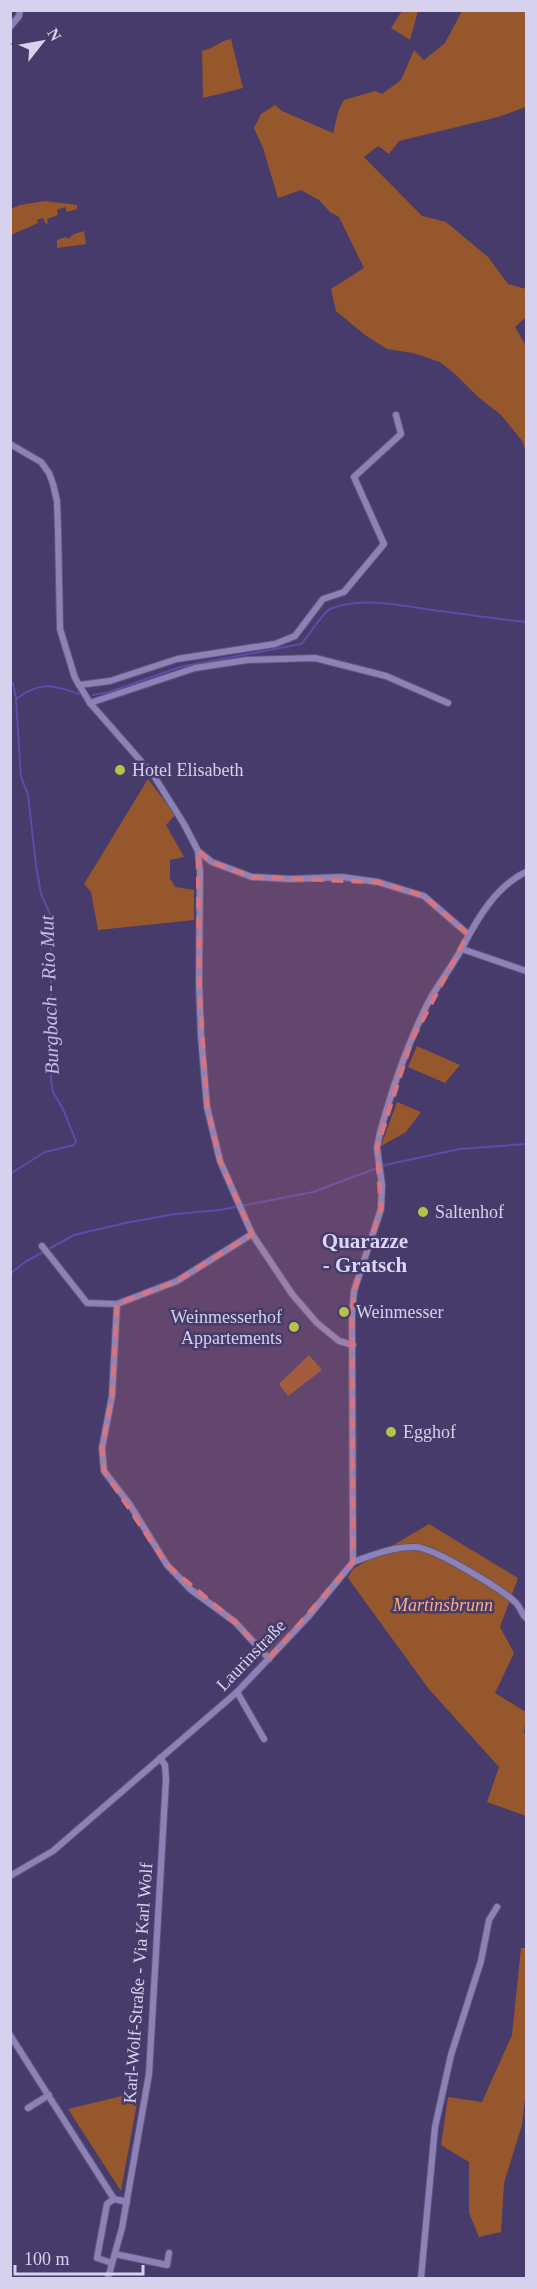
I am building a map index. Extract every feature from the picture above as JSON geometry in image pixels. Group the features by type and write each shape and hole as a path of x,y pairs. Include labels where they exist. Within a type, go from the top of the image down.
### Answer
{"street":[{"path":"10,27 20,16 20,10"},
{"path":"79,685 110,681 177,659 275,644 295,636 322,599 344,591 384,544 354,477 401,434 396,415"},
{"path":"10,444 41,462 53,484 58,519 60,629 79,685 90,703 154,776 198,851 200,873 199,983 207,1107 220,1161 252,1234 292,1294 317,1323 339,1341 353,1345"},
{"path":"90,703 195,668 247,660 315,658 386,676 448,703"},
{"path":"198,851 212,862 252,877 291,879 342,877 378,882 424,896 468,934"},
{"path":"526,872 507,885 475,923 462,949 428,1003 411,1042 384,1119 377,1148 382,1185 381,1209 354,1291 353,1345 353,1562 394,1549 417,1547 428,1550 456,1563 509,1598 517,1604 526,1618"},
{"path":"462,949 526,971"},
{"path":"42,1246 87,1303 117,1304 177,1281 252,1234"},
{"path":"117,1304 112,1396 102,1448 104,1471 130,1505 167,1565 190,1589 235,1622 269,1659"},
{"name":"Laurinstraße","path":"10,1876 52,1851 237,1692 308,1617 353,1562"},
{"path":"237,1692 264,1739"},
{"name":"Karl-Wolf-Straße - Via Karl Wolf","path":"108,2278 127,2202 149,2074 166,1779 165,1765 160,1758"},
{"path":"421,2278 435,2127 451,2055 481,1961 489,1920 497,1906"},
{"path":"10,2035 114,2199 127,2202"},
{"path":"28,2108 49,2095"},
{"path":"112,2263 97,2258 107,2204 114,2199"},
{"path":"115,2254 167,2265 169,2253"}],"highlighted area":[{"path":"198,851 212,862 252,877 378,882 424,896 468,934 411,1042 377,1148 381,1209 354,1291 352,1315 353,1562 269,1659 235,1622 167,1565 104,1471 102,1448 112,1396 117,1304 177,1281 252,1234 220,1161 207,1107 199,983"}],"green space":[{"path":"402,11 418,11 410,40 391,28"},
{"path":"462,11 526,11 526,107 498,117 399,141 389,154 378,146 364,157 422,216 446,222 488,257 508,284 526,289 526,317 515,327 526,346 526,454 523,442 501,415 440,362 413,353 387,349 365,335 336,311 331,289 364,268 339,217 330,212 319,200 301,190 278,198 263,148 254,128 261,114 275,105 282,111 333,133 339,109 344,100 375,91 382,94 401,80 414,50 424,60 445,43"},
{"path":"231,39 243,88 203,98 202,51"},
{"path":"45,201 77,205 77,209 67,212 65,207 57,210 58,215 47,219 48,223 46,224 43,218 37,220 38,223 11,235 11,209 20,205"},
{"path":"84,231 86,244 57,248 57,240 66,237 68,239"},
{"path":"148,779 175,815 166,825 184,857 170,860 170,878 175,887 194,890 194,920 98,930 91,892 84,884"},
{"path":"417,1046 460,1065 445,1083 408,1067"},
{"path":"397,1102 421,1112 406,1132 381,1146"},
{"path":"309,1355 322,1370 288,1396 279,1384"},
{"name":"Martinsbrunn","path":"429,1524 518,1578 500,1627 514,1653 495,1693 526,1712 524,1733 526,1735 526,1816 487,1802 499,1767 428,1688 348,1578 353,1569"},
{"path":"521,1948 526,1948 526,2089 522,2125 504,2183 501,2232 479,2237 469,2213 469,2162 441,2145 448,2097 482,2102 512,2035"},
{"path":"139,2092 121,2191 68,2109"}],"waterway":[{"name":"Burgbach - Rio Mut","path":"93,695 109,692 180,667 301,644 327,611 343,605 384,603 526,622"},
{"path":"10,682 13,683 16,698"},
{"name":"Burgbach - Rio Mut","path":"10,1174 45,1152 74,1145 76,1141 63,1109 53,1092 51,1081 51,916 41,894 28,794 21,777 16,699 32,689 46,686 79,694"},
{"path":"10,1274 25,1262 74,1235 175,1214 220,1210 313,1192 385,1165 460,1149 526,1144"}],"place":[{"name":"Hotel Elisabeth","path":"120,770"},
{"name":"Saltenhof","path":"423,1212"},
{"name":"Weinmesser","path":"344,1312"},
{"name":"Weinmesserhof Appartements","path":"294,1327"},
{"name":"Egghof","path":"391,1432"}],"district":[{"name":"Quarazze - Gratsch","path":"365,1253"}]}
